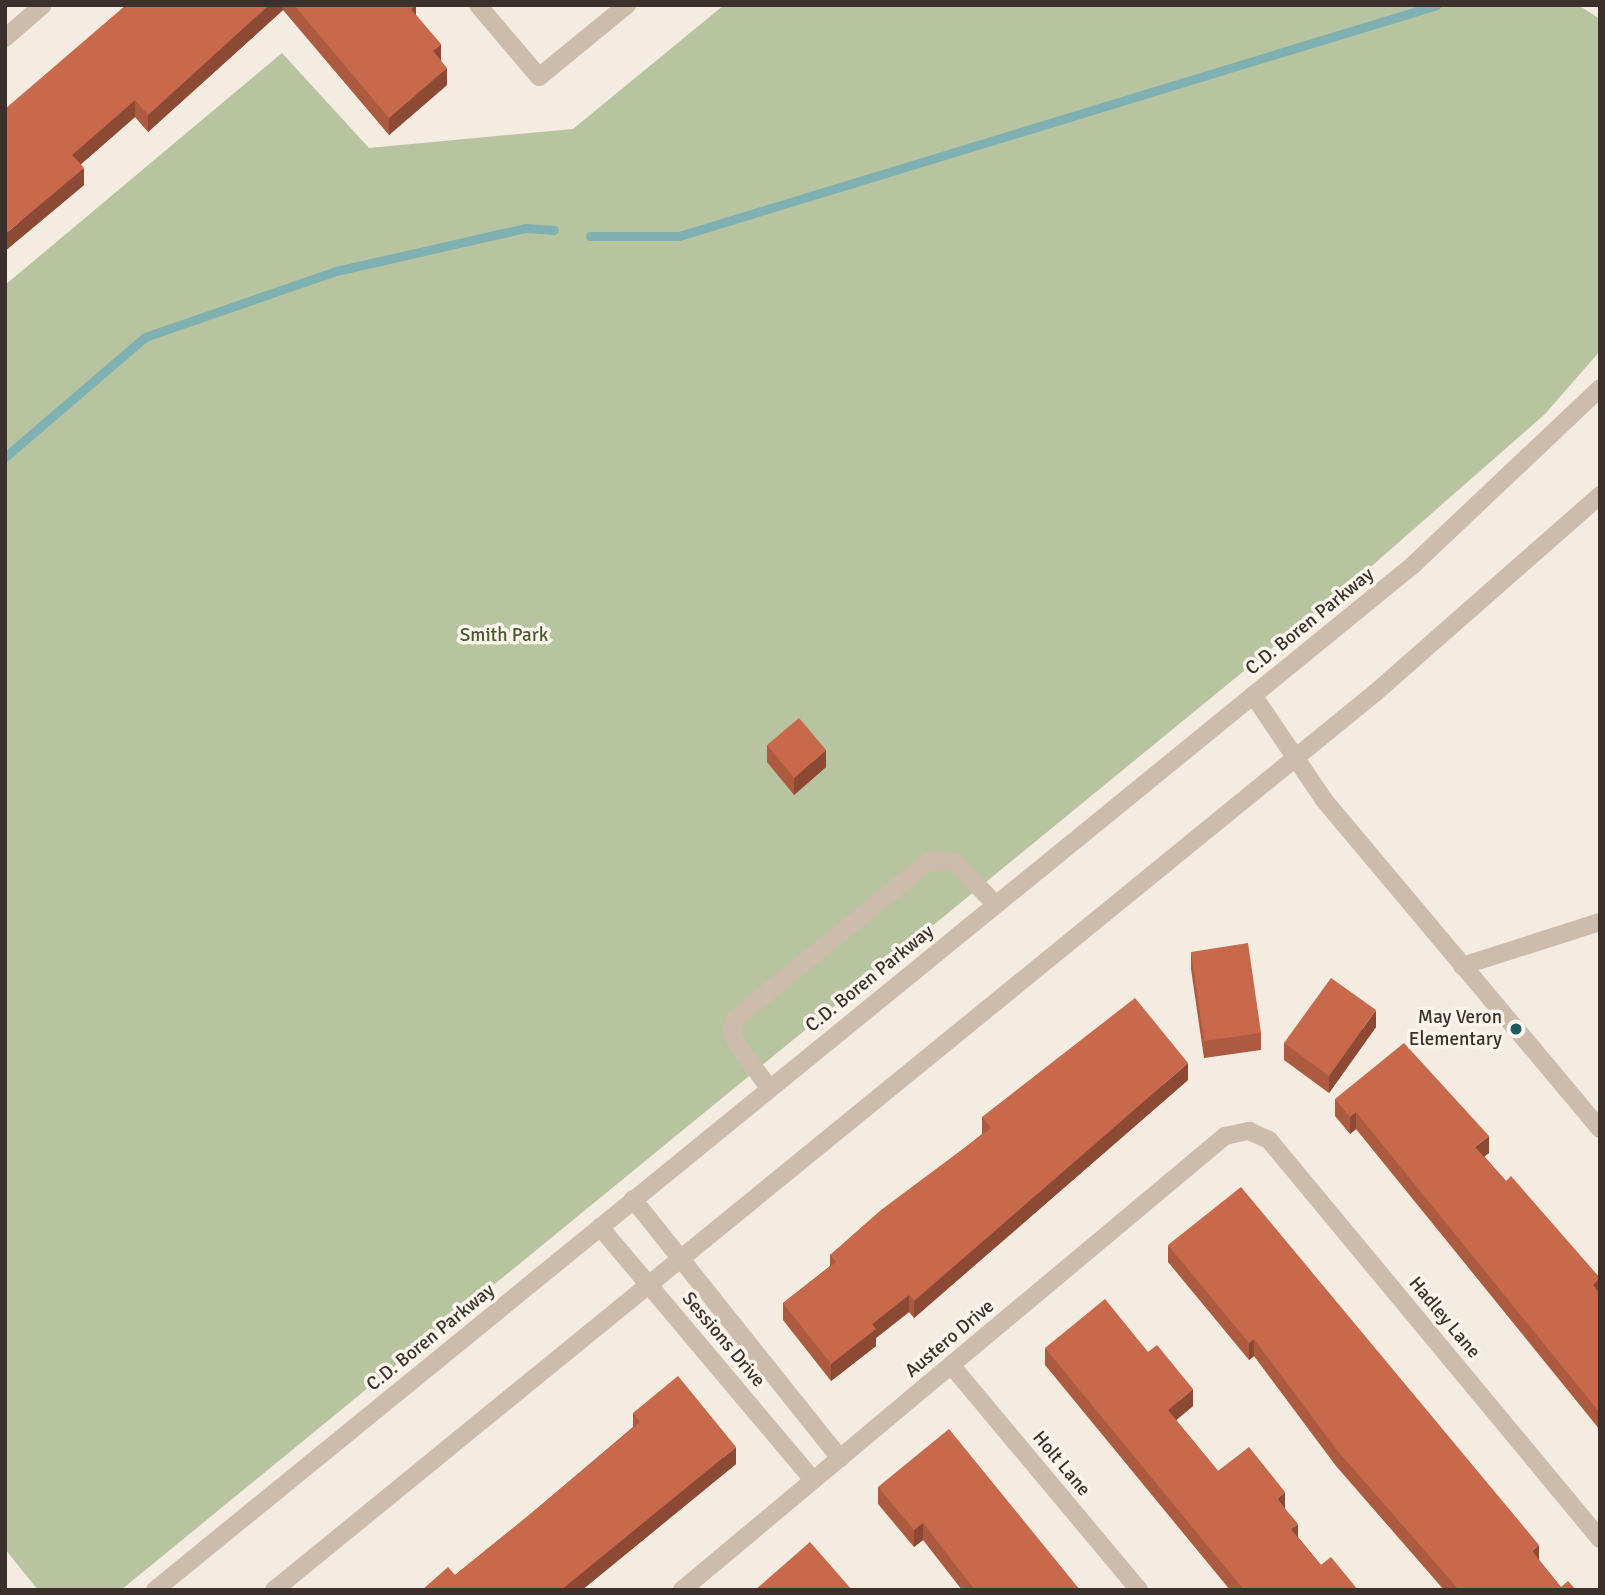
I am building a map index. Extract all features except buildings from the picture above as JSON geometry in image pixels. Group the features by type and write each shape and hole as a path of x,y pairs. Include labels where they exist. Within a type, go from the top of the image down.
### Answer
{"street":[{"path":"5,38 43,5"},
{"path":"478,5 539,77 627,5"},
{"name":"C.D. Boren Parkway","path":"155,1590 1472,515 1600,388"},
{"path":"274,1590 1294,759 1582,518 1600,495"},
{"path":"1253,695 1294,759 1462,966 1600,1129"},
{"path":"769,1088 737,1045 731,1031 736,1018 929,861 955,862 996,904"},
{"path":"1462,966 1600,922"},
{"name":"Austero Drive","path":"682,1590 1225,1136 1249,1131"},
{"name":"Hadley Lane","path":"1249,1131 1269,1140 1600,1539"},
{"name":"Sessions Drive","path":"633,1199 840,1458"},
{"name":"Sessions Drive","path":"600,1227 813,1480"},
{"name":"Holt Lane","path":"951,1366 1139,1590"}],"green space":[{"name":"Smith Park","path":"724,5 1578,5 1600,19 1600,351 1545,414 1366,571 121,1590 38,1590 5,1549 5,285 282,53 369,148 573,129"}],"waterway":[{"path":"590,236 679,236 1437,5"},
{"path":"5,457 145,337 336,271 526,228 554,230"}],"place":[{"name":"May Veron Elementary","path":"1516,1029"}]}
